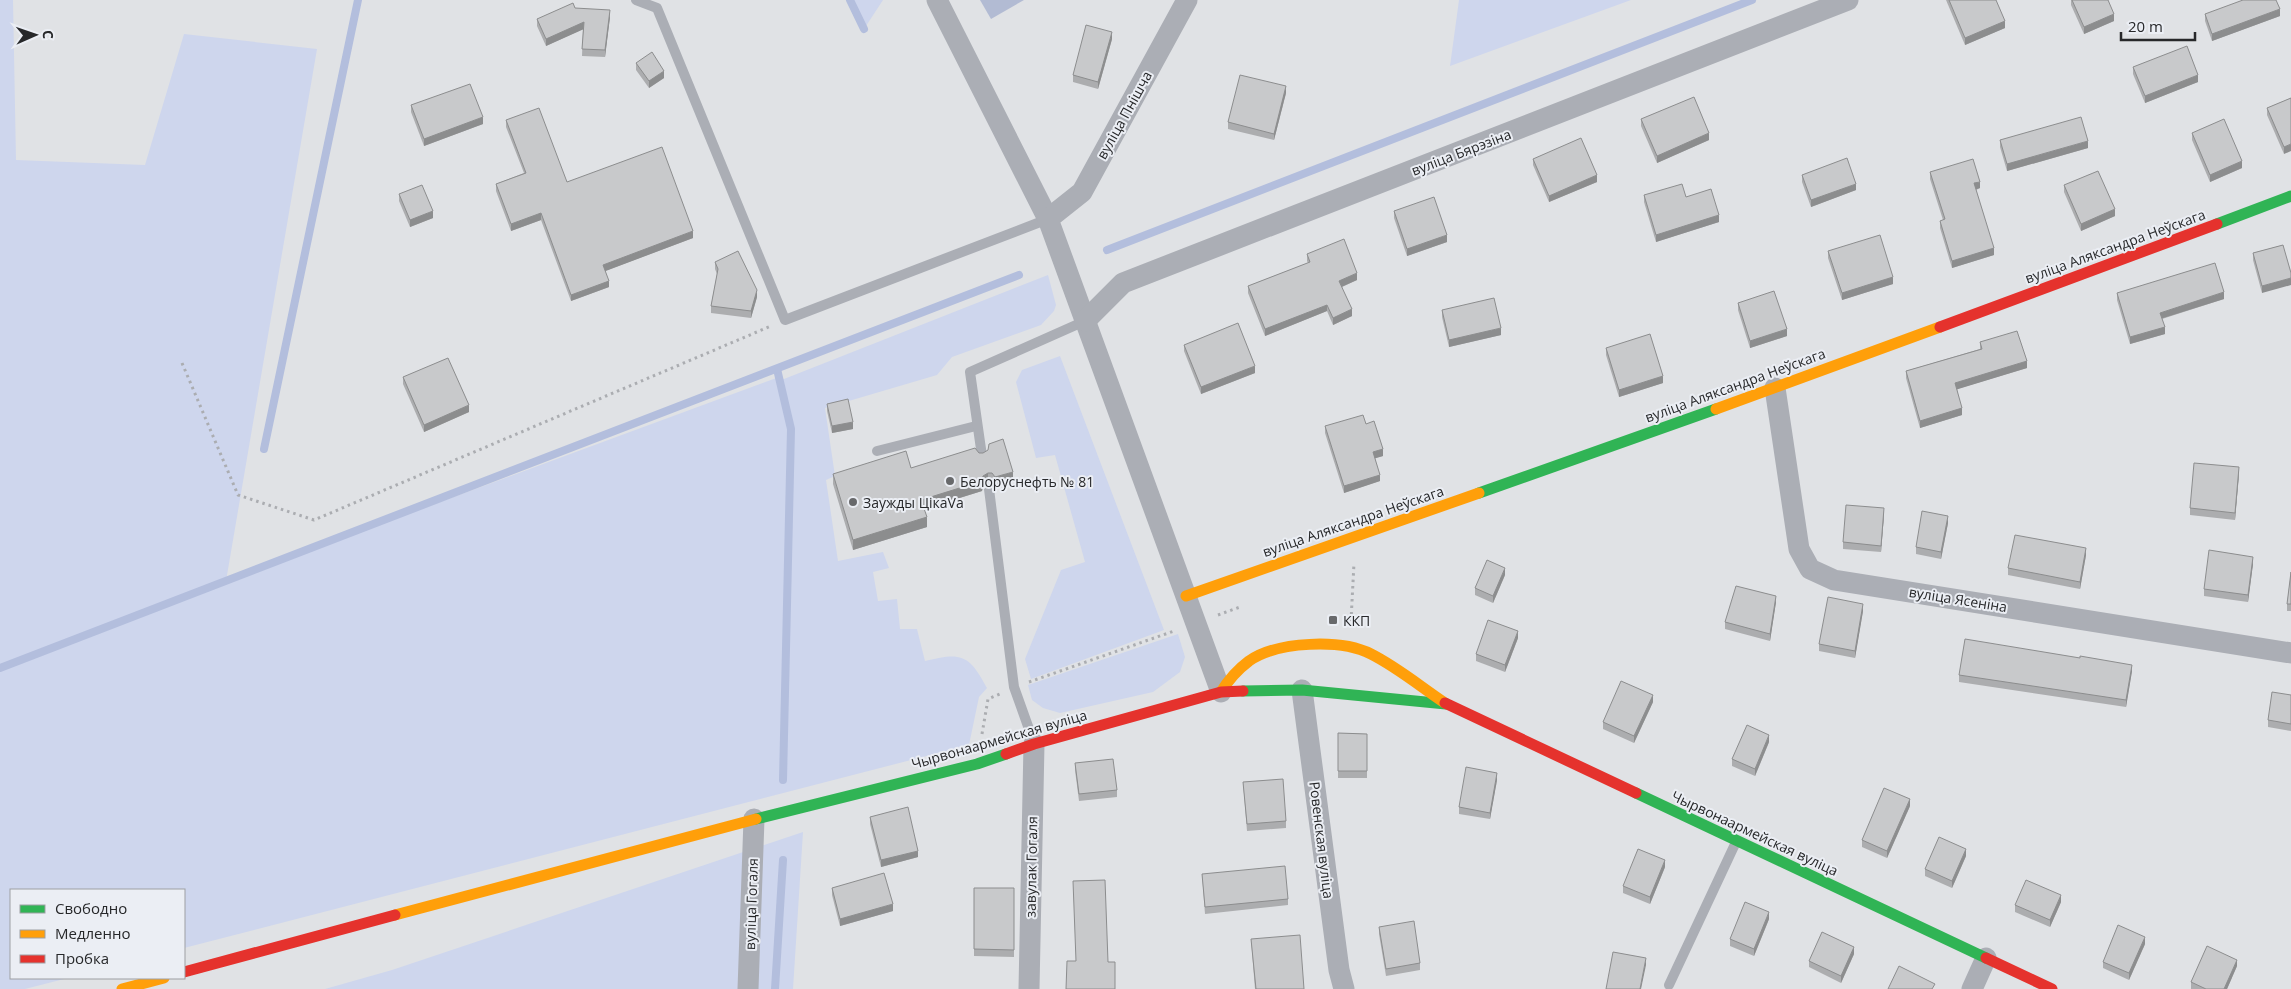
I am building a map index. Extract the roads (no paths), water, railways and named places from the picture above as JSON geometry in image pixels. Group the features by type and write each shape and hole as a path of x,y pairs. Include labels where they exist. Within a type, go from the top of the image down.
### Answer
{"main road":[{"name":"вуліца Аляксандра Неўскага","path":"1186,596 1775,388 2291,196"},
{"name":"Чырвонаармейская вуліца","path":"1221,692 1232,675 1251,660 1278,649 1314,644 1349,648 1370,654 1446,704 2052,989"},
{"name":"Чырвонаармейская вуліца","path":"185,972 754,819 977,764 1034,744 1221,692 1302,690 1446,704"},
{"path":"122,989 160,979"}],"street":[{"path":"937,0 1048,219 1221,692"},
{"name":"вуліца Пнішча","path":"1048,219 1082,192 1187,0"},
{"name":"вуліца Бярэзіна","path":"1085,321 1123,284 1848,0"},
{"name":"вуліца Ясеніна","path":"1775,388 1799,549 1810,569 1834,580 2291,652"},
{"name":"Ровенская вуліца","path":"1302,690 1339,970 1344,989"},
{"name":"завулак Гогаля","path":"1029,989 1034,744"},
{"name":"вуліца Гогаля","path":"748,989 754,819"},
{"path":"1972,989 1986,958"}],"lane":[{"path":"636,0 657,8 785,320 1048,219"},
{"path":"982,456 976,426 970,372 1085,321"},
{"path":"876,451 976,426"},
{"path":"989,489 1014,688 1034,744"},
{"path":"1669,985 1737,841"}],"waterway":[{"path":"264,449 358,0"},
{"path":"850,0 864,29"},
{"path":"1107,250 1752,0"},
{"path":"0,668 1019,275"},
{"path":"777,369 791,429 783,780"},
{"path":"775,989 783,860"}],"place":[{"name":"Белоруснефть № 81","path":"950,481"},
{"name":"Заужды ЦікаVа","path":"853,502"},
{"name":"ККП","path":"1333,620"}]}
